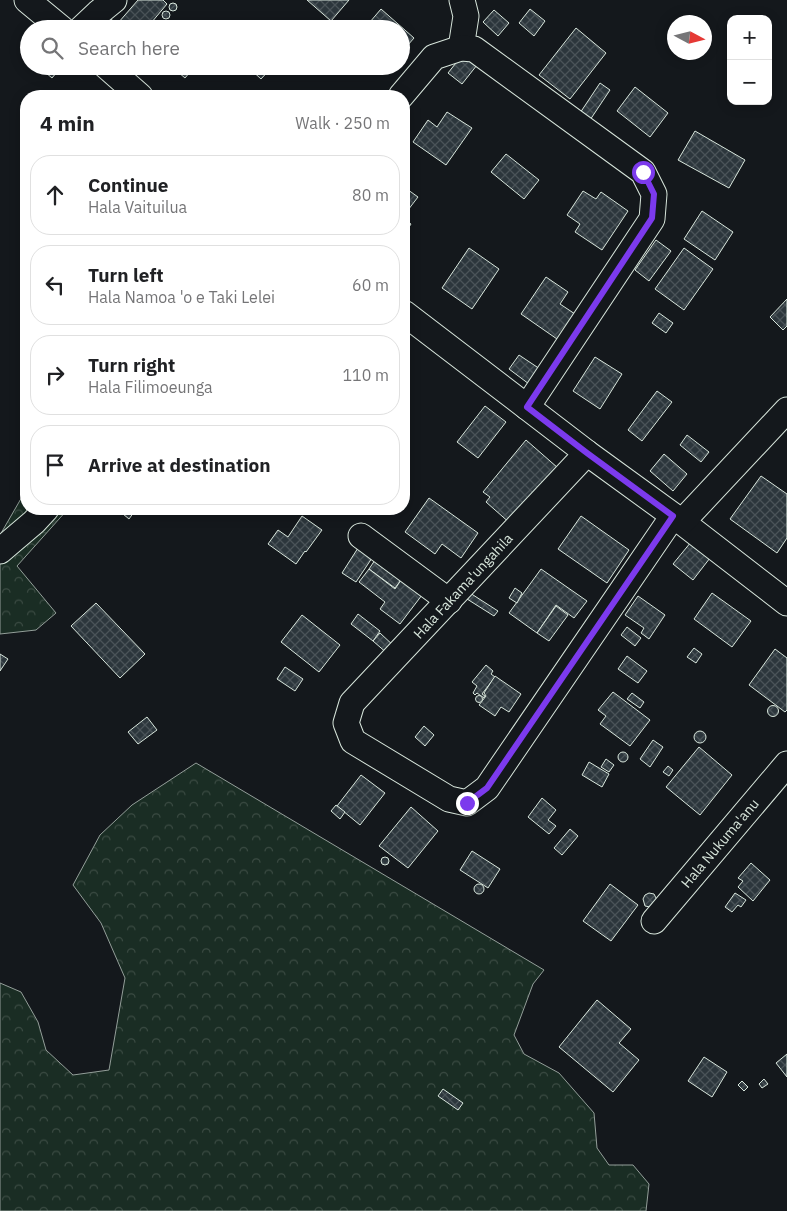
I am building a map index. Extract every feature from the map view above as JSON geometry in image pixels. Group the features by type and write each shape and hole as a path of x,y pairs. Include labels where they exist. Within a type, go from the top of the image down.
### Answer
{"street":[{"path":"27,0 51,20"},
{"path":"91,20 114,0"},
{"path":"461,48 466,16 462,0"},
{"path":"406,90 434,57 461,48 474,50 643,172 654,194 652,218 527,407"},
{"path":"116,75 133,90"},
{"path":"410,318 787,603"},
{"path":"677,519 787,410"},
{"name":"Hala Fakama'ungahila","path":"587,453 352,703 346,723 353,741 449,799 467,803 487,788 677,519"},
{"path":"0,551 40,515"},
{"path":"361,536 449,601"},
{"name":"Hala Nukuma'anu","path":"654,921 787,764"}],"green space":[{"path":"20,500 20,515 63,515 17,566 56,613 36,630 0,634 0,535"},
{"path":"196,763 544,970 533,984 514,1035 524,1054 559,1073 594,1113 597,1148 609,1165 633,1165 649,1184 646,1211 0,1211 0,983 21,992 38,1022 46,1050 73,1075 109,1070 125,978 101,923 73,885 100,835 132,805"}],"building":[{"path":"138,0 163,0 167,4 154,20 121,20"},
{"path":"307,0 349,0 330,20"},
{"path":"173,3 177,7 173,11 169,7"},
{"path":"381,9 394,20 372,20"},
{"path":"530,9 545,21 534,36 519,23"},
{"path":"494,10 509,23 498,36 483,22"},
{"path":"166,11 170,15 166,19 162,15"},
{"path":"576,28 606,53 570,99 539,75"},
{"path":"410,34 414,38 410,43"},
{"path":"463,54 477,65 462,84 448,73"},
{"path":"257,75 265,75 261,79"},
{"path":"600,83 610,90 588,123 578,116"},
{"path":"635,87 668,113 650,137 617,111"},
{"path":"447,112 472,128 446,165 413,142 428,120 437,127"},
{"path":"695,131 745,160 729,188 678,160"},
{"path":"506,154 539,180 524,199 491,172"},
{"path":"410,191 418,197 410,207"},
{"path":"583,191 596,199 601,192 628,211 602,250 575,232 580,224 567,215"},
{"path":"702,211 733,232 715,260 684,239"},
{"path":"656,240 671,251 649,281 635,270"},
{"path":"469,248 499,269 472,309 442,288"},
{"path":"684,248 713,269 684,310 655,289"},
{"path":"546,277 568,292 560,304 575,314 557,339 521,314"},
{"path":"787,299 787,326 783,330 770,317"},
{"path":"659,313 673,323 666,333 652,323"},
{"path":"519,355 540,369 529,384 509,369"},
{"path":"595,357 622,374 600,409 573,391"},
{"path":"657,391 672,402 642,441 628,430"},
{"path":"485,406 506,422 478,458 457,442"},
{"path":"687,435 709,452 701,462 680,445"},
{"path":"526,440 558,468 511,524 486,502 490,497 483,492"},
{"path":"664,454 687,474 673,491 650,471"},
{"path":"761,476 787,494 787,538 777,553 730,519"},
{"path":"429,498 478,533 461,558 442,544 435,554 405,532"},
{"path":"302,516 322,530 296,564 268,544 278,530 288,537"},
{"path":"581,516 629,550 607,583 558,549"},
{"path":"691,542 710,558 693,580 673,564"},
{"path":"358,548 372,558 356,582 342,573"},
{"path":"375,560 401,580 395,588 369,569"},
{"path":"369,569 395,589 401,580 422,595 400,624 380,609 385,602 359,582"},
{"path":"541,569 587,601 574,618 556,605 537,633 509,613"},
{"path":"515,588 522,593 517,603 509,598"},
{"path":"470,593 498,611 494,616 467,599"},
{"path":"712,593 751,621 732,647 694,619"},
{"path":"638,596 665,615 649,639 641,633 644,628 625,615"},
{"path":"96,603 145,654 120,678 71,626"},
{"path":"556,606 568,615 549,641 537,633"},
{"path":"358,614 380,631 373,641 351,624"},
{"path":"302,615 340,645 319,672 281,642"},
{"path":"627,627 641,638 635,646 621,635"},
{"path":"380,633 395,647 388,654 373,641"},
{"path":"694,648 702,654 696,663 687,657"},
{"path":"775,649 787,658 787,710 785,712 749,685"},
{"path":"0,654 8,659 0,671"},
{"path":"627,656 647,671 638,683 618,669"},
{"path":"486,665 493,671 491,674 495,677 482,694 485,696 484,698 477,693 475,695 473,693 477,686 472,682"},
{"path":"285,667 303,679 295,691 277,679"},
{"path":"495,676 521,694 509,712 501,707 495,716 479,705 486,696 484,693"},
{"path":"613,692 650,720 630,746 600,724 606,716 598,710"},
{"path":"632,693 644,702 640,708 627,699"},
{"path":"479,695 483,699 479,703 475,699"},
{"path":"773,705 779,711 773,717 767,711"},
{"path":"147,717 157,730 138,744 128,732"},
{"path":"424,726 434,735 425,746 415,737"},
{"path":"702,731 705,732 705,742 698,743 695,742 694,735 695,732"},
{"path":"653,740 663,747 650,767 640,759"},
{"path":"699,747 732,775 700,815 666,787"},
{"path":"623,752 628,757 623,762 618,757"},
{"path":"606,759 614,765 609,772 601,767"},
{"path":"589,762 609,774 602,787 582,775"},
{"path":"668,766 673,770 669,776 663,772"},
{"path":"361,775 385,793 360,825 337,806"},
{"path":"542,798 556,810 548,820 556,826 549,834 528,817"},
{"path":"336,805 345,812 340,819 331,811"},
{"path":"411,807 438,831 408,868 379,846"},
{"path":"570,829 578,836 562,855 554,848"},
{"path":"472,851 500,869 488,888 460,870"},
{"path":"385,857 389,861 385,865 381,861"},
{"path":"751,863 770,880 753,901 738,887 743,881 738,878"},
{"path":"477,884 481,884 484,889 483,893 477,894 474,891 474,887"},
{"path":"610,884 638,905 611,941 583,921"},
{"path":"649,893 654,894 657,900 650,907 645,906 643,899"},
{"path":"735,893 746,900 741,907 738,905 732,912 725,907"},
{"path":"597,1000 631,1029 619,1043 639,1060 613,1092 559,1047"},
{"path":"787,1054 787,1077 776,1063"},
{"path":"704,1057 727,1072 712,1097 688,1081"},
{"path":"764,1079 768,1084 762,1088 759,1084"},
{"path":"742,1081 748,1087 744,1091 738,1085"},
{"path":"443,1089 463,1103 458,1110 438,1096"}],"route":[{"path":"467,803 487,788 673,516 527,407 652,218 654,194 643,172"}]}
